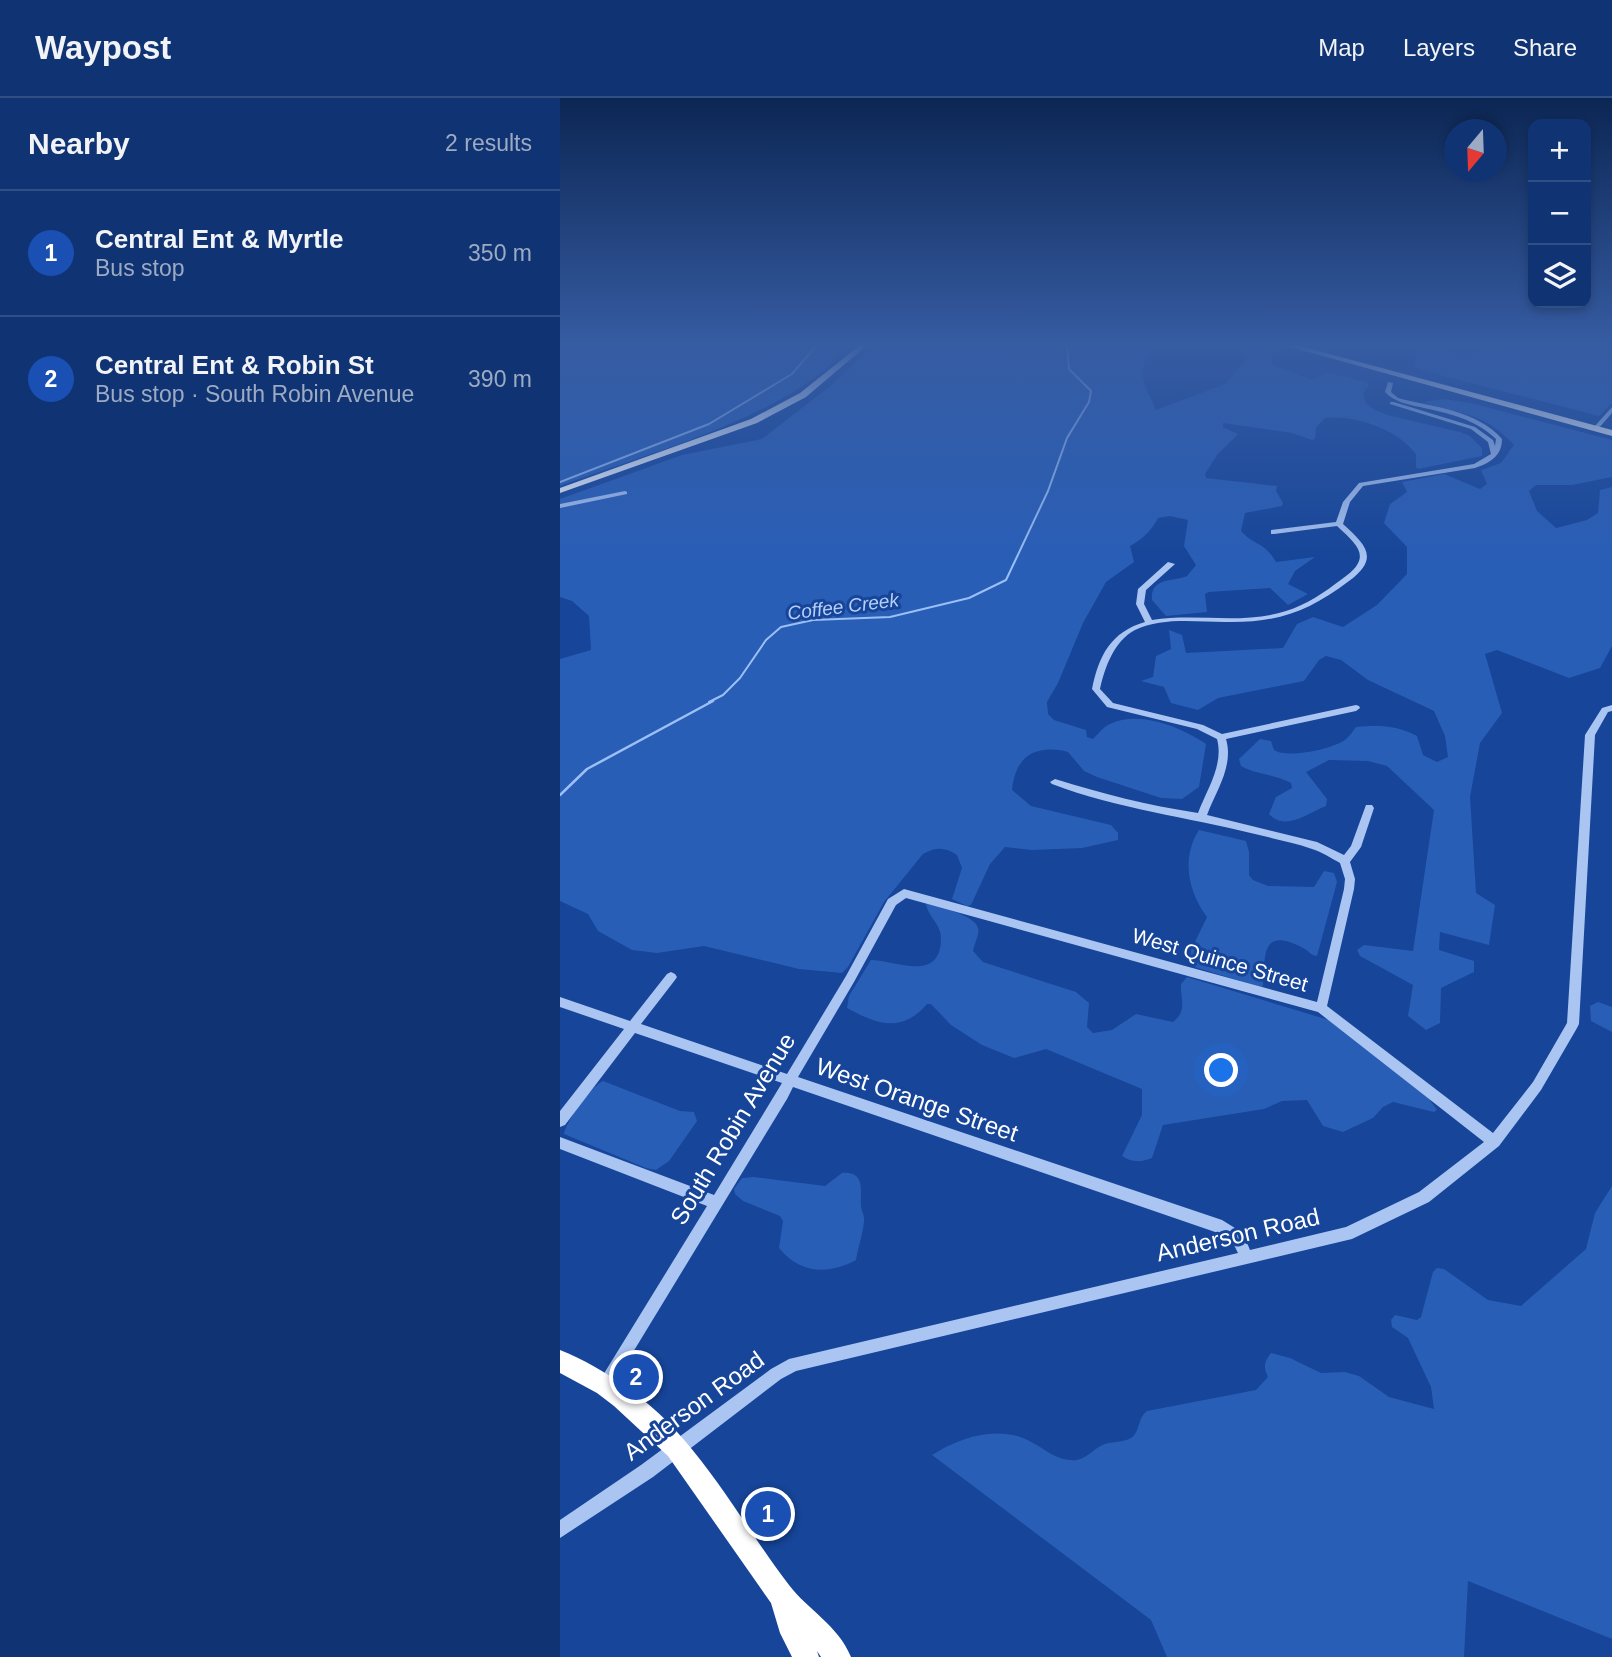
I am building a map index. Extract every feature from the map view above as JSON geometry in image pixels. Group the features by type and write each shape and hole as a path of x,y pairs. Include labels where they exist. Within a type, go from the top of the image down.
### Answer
{"highway":[{"path":"1561,419 1612,433"},
{"path":"560,1361 605,1385 642,1414 676,1448 782,1597 812,1624 838,1657"},
{"path":"782,1597 793,1633 806,1657"}],"main road":[{"path":"560,491 758,419"}],"street":[{"path":"1339,524 1340,514 1349,497 1362,484 1475,466 1494,456 1492,441 1477,430 1442,419"},
{"path":"1596,428 1604,419"},
{"path":"560,506 625,493"},
{"path":"1274,532 1339,524 1364,549 1366,557 1361,569 1307,607 1279,617 1150,623 1121,635 1107,658 1096,689 1110,705 1200,727 1222,737 1356,708"},
{"path":"1150,623 1140,604 1142,589 1171,564"},
{"name":"Anderson Road","path":"560,1530 592,1511 776,1374 804,1361 1347,1234 1424,1197 1494,1142 1537,1086 1573,1024 1590,735 1605,710 1612,708"},
{"path":"1201,817 1223,763 1226,747 1222,737"},
{"path":"1055,782 1093,797 1133,807 1201,817 1317,846 1345,861 1350,879 1349,889 1321,1008"},
{"path":"1345,861 1356,847 1369,807"},
{"name":"West Quince Street","path":"898,895 909,893 1321,1008 1494,1142"},
{"name":"South Robin Avenue","path":"605,1385 790,1081 898,895"},
{"path":"560,1121 630,1026 671,976"},
{"name":"West Orange Street","path":"560,1002 1222,1227 1238,1238 1247,1258"},
{"path":"560,1143 716,1203"}],"shaded area":[{"path":"560,419 740,419 682,443 560,486"},
{"path":"788,419 1324,419 1316,427 1315,439 1312,440 1292,433 1223,423 1223,427 1238,434 1217,455 1205,474 1206,478 1277,486 1276,491 1282,506 1245,513 1241,531 1267,550 1276,562 1315,557 1295,571 1288,584 1308,594 1288,605 1270,588 1209,592 1205,594 1207,612 1166,616 1152,600 1155,587 1187,576 1196,565 1184,546 1188,520 1170,516 1158,518 1146,534 1130,546 1134,562 1106,582 1083,623 1058,683 1047,702 1048,714 1054,720 1086,730 1087,737 1093,739 1110,724 1134,719 1160,722 1196,738 1206,744 1199,787 1182,799 1161,798 1084,771 1068,752 1046,750 1029,755 1018,769 1012,790 1031,806 1111,825 1118,833 1118,840 1082,848 1032,850 1005,847 990,864 971,905 967,906 952,899 962,868 957,855 944,849 923,854 884,902 848,967 842,973 799,969 704,946 657,953 632,950 598,931 588,914 560,901 560,659 591,650 589,616 572,601 560,597 560,499 682,455 762,439"},
{"path":"1350,419 1403,419 1460,432 1470,436 1482,448 1482,456 1418,469 1416,454 1399,438 1363,421"},
{"path":"1478,419 1531,419 1612,440 1612,477 1572,485 1536,485 1529,491 1537,511 1556,528 1587,520 1598,513 1600,490 1612,487 1612,646 1600,668 1569,678 1497,650 1485,654 1502,713 1480,743 1470,797 1476,893 1495,905 1489,945 1440,932 1439,950 1474,961 1474,972 1441,988 1440,1023 1426,1030 1408,1016 1413,985 1360,956 1357,950 1364,945 1413,951 1434,810 1387,766 1368,761 1329,760 1306,772 1327,799 1326,806 1297,819 1282,821 1269,814 1276,797 1292,788 1291,783 1247,769 1241,766 1239,759 1260,739 1271,741 1274,750 1280,753 1299,753 1339,743 1356,727 1380,726 1417,736 1423,755 1437,762 1448,757 1445,736 1434,711 1368,680 1341,660 1326,656 1319,660 1304,681 1218,698 1198,710 1171,703 1164,687 1141,681 1153,677 1156,656 1171,649 1169,630 1182,635 1186,653 1283,648 1297,624 1313,617 1343,627 1377,605 1407,574 1407,547 1384,523 1390,504 1407,492 1402,482 1444,474 1480,489 1487,484 1481,470 1501,463 1514,445"},
{"path":"1199,830 1246,841 1249,875 1253,880 1268,886 1314,887 1324,871 1334,873 1337,882 1317,956 1289,942 1272,942 1265,955 1263,986 1260,987 1191,966 1191,950 1207,917 1195,897 1189,875 1190,852"},
{"path":"926,904 955,912 976,924 978,933 973,951 983,962 1076,992 1089,1003 1087,1027 1093,1033 1112,1030 1136,1014 1173,1022 1182,1009 1181,984 1187,977 1332,1021 1427,1096 1437,1110 1434,1112 1393,1102 1383,1107 1373,1118 1343,1132 1323,1126 1307,1100 1282,1101 1264,1109 1163,1125 1152,1158 1130,1160 1122,1156 1142,1115 1142,1089 1046,1049 1014,1058 982,1045 951,1025 931,1004 927,1004 908,1019 889,1023 869,1019 847,1008 849,996 871,960 915,966 933,961 939,952 941,938"},
{"path":"1598,1002 1612,1007 1612,1032 1591,1021 1590,1006"},
{"path":"603,1081 680,1111 694,1112 697,1121 669,1161 656,1170 646,1168 564,1134 580,1105"},
{"path":"842,1173 855,1175 860,1183 863,1231 856,1260 825,1270 805,1267 787,1257 779,1248 783,1221 780,1216 743,1201 735,1194 734,1189 742,1178 754,1177 825,1186"},
{"path":"1612,1186 1612,1639 1468,1581 1464,1657 1167,1657 1151,1620 932,1455 956,1442 995,1433 1021,1437 1065,1459 1081,1459 1101,1445 1132,1437 1147,1411 1256,1390 1268,1377 1265,1364 1271,1353 1290,1358 1321,1373 1345,1372 1359,1376 1389,1397 1434,1409 1431,1387 1408,1338 1392,1327 1391,1320 1395,1315 1417,1320 1421,1317 1433,1272 1437,1268 1444,1269 1488,1300 1521,1306 1586,1249 1595,1213"}],"waterway":[{"path":"560,482 718,419"},
{"name":"Coffee Creek","path":"709,702 723,695 740,678 766,640 781,627 813,620 890,617 969,598 1006,580 1048,491 1067,438 1079,419"},
{"name":"Coffee Creek","path":"560,795 587,769 713,701"}],"place":[{"name":"Central Ent & Robin St","path":"636,1377"},
{"name":"Central Ent & Myrtle","path":"768,1514"}]}
